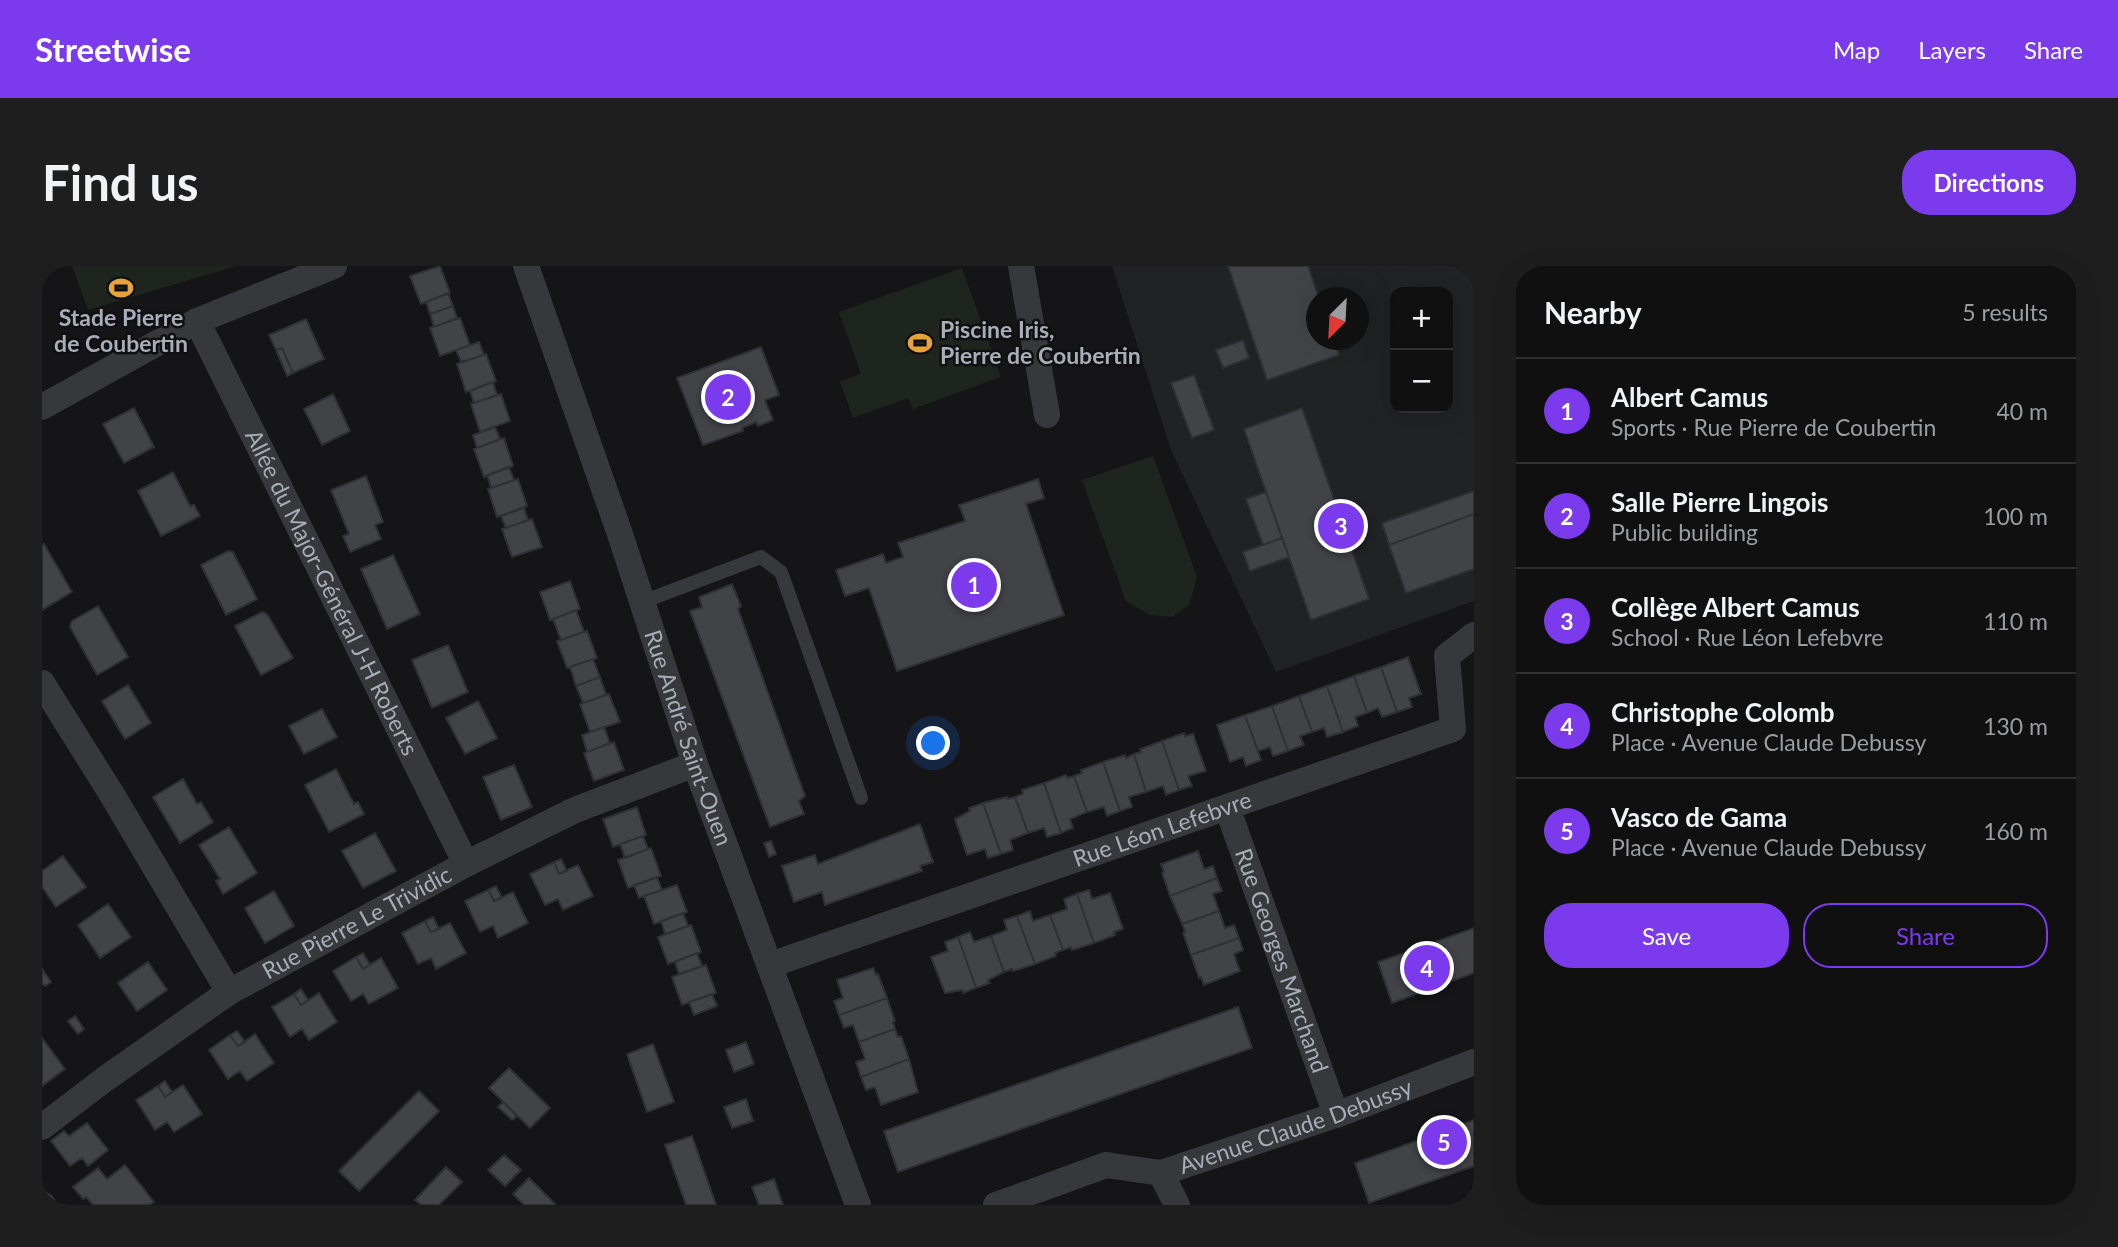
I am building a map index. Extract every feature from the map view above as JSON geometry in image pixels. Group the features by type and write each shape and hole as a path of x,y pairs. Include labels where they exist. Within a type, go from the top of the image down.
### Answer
{"street":[{"path":"42,407 197,321 334,266"},
{"name":"Rue André Saint-Ouen","path":"526,266 695,764 858,1205"},
{"path":"1021,266 1047,415"},
{"name":"Allée du Major-Général J-H Roberts","path":"197,321 466,864"},
{"name":"Rue Léon Lefebvre","path":"770,965 1453,729 1447,656 1474,635"},
{"path":"42,682 229,992"},
{"name":"Rue Pierre Le Trividic","path":"42,1126 229,992 466,864 575,810 695,764"},
{"name":"Rue Georges Marchand","path":"1227,807 1336,1115"},
{"name":"Avenue Claude Debussy","path":"996,1205 1106,1165 1161,1173 1336,1115 1474,1062"},
{"path":"1161,1173 1177,1205"}],"lane":[{"path":"642,602 761,557 781,572 860,798"}],"shaded area":[{"name":"Stade Pierre de Coubertin","path":"72,266 236,266 88,310"},
{"path":"1112,266 1474,266 1474,601 1276,672 1171,450"},
{"name":"Piscine Iris, Pierre de Coubertin","path":"962,268 1001,377 913,409 908,398 853,418 840,382 861,374 839,312"},
{"path":"1153,456 1197,577 1189,605 1172,617 1149,615 1126,601 1082,480"}],"building":[{"path":"440,266 450,293 421,304 410,276"},
{"path":"1228,266 1308,266 1315,287 1306,287 1306,350 1337,350 1339,355 1267,380"},
{"path":"448,293 453,306 430,314 426,302"},
{"path":"453,306 457,318 434,327 430,314"},
{"path":"460,318 470,345 440,356 430,328"},
{"path":"306,319 324,359 293,373 282,348 276,350 269,335"},
{"path":"1243,340 1249,358 1223,368 1216,350"},
{"path":"479,342 484,355 461,362 456,350"},
{"path":"761,347 779,395 765,400 773,420 758,426 756,422 742,428 743,431 703,445 677,378"},
{"path":"282,348 293,373 287,376 276,350"},
{"path":"486,354 496,381 466,392 457,364"},
{"path":"1194,375 1214,430 1192,438 1171,383"},
{"path":"493,382 497,395 474,403 470,391"},
{"path":"333,394 350,431 322,445 304,409"},
{"path":"501,394 510,421 480,432 471,404"},
{"path":"134,408 154,447 124,463 103,424"},
{"path":"1302,408 1369,599 1311,620 1244,429"},
{"path":"495,427 500,439 477,448 473,435"},
{"path":"504,438 513,466 484,477 474,449"},
{"path":"509,467 514,480 491,488 487,475"},
{"path":"173,472 190,506 194,505 200,516 161,536 138,491"},
{"path":"366,476 383,522 375,525 381,539 350,552 343,536 349,534 331,490"},
{"path":"518,479 527,506 497,517 488,489"},
{"path":"1038,479 1044,498 1026,504 1064,615 897,671 869,588 845,596 836,570 883,554 886,563 903,557 898,543 965,521 959,505"},
{"path":"1474,491 1474,514 1389,545 1382,523"},
{"path":"1266,492 1282,538 1263,545 1246,499"},
{"path":"524,508 528,520 506,528 501,516"},
{"path":"1474,514 1474,569 1406,593 1389,545"},
{"path":"532,519 542,547 512,557 502,529"},
{"path":"1282,538 1289,557 1250,571 1243,552"},
{"path":"44,544 72,592 42,610 42,545"},
{"path":"228,551 233,552 257,599 226,615 201,565"},
{"path":"393,555 420,614 387,629 361,569"},
{"path":"570,581 580,609 550,620 540,592"},
{"path":"732,584 741,606 738,609 805,796 799,801 804,814 770,827 690,611 702,607 699,597"},
{"path":"98,606 128,657 97,675 70,627 72,621"},
{"path":"576,610 584,632 561,640 553,619"},
{"path":"262,612 267,614 293,658 261,675 235,626"},
{"path":"587,631 597,658 567,668 557,641"},
{"path":"448,645 468,692 432,708 412,660"},
{"path":"1408,657 1421,694 1409,698 1412,707 1397,712 1381,667"},
{"path":"593,659 600,677 576,686 570,667"},
{"path":"1381,667 1397,712 1382,717 1378,708 1367,713 1354,676"},
{"path":"1354,676 1367,713 1355,717 1358,726 1343,732 1327,686"},
{"path":"600,677 606,695 583,703 576,686"},
{"path":"128,685 151,723 125,739 102,701"},
{"path":"1327,686 1343,732 1327,737 1324,728 1312,732 1299,696"},
{"path":"609,694 620,722 590,732 580,704"},
{"path":"1299,696 1312,732 1300,736 1304,745 1288,751 1272,706"},
{"path":"478,701 497,738 465,754 446,718"},
{"path":"1272,706 1288,751 1273,756 1270,747 1258,751 1245,715"},
{"path":"322,709 337,737 304,754 289,726"},
{"path":"1245,715 1261,760 1246,766 1243,757 1230,762 1217,725"},
{"path":"604,727 610,743 587,752 582,735"},
{"path":"1184,733 1185,736 1193,734 1206,771 1188,776 1192,786 1179,790 1162,741"},
{"path":"1162,741 1179,790 1166,795 1163,786 1146,792 1134,754"},
{"path":"614,742 624,770 594,781 584,753"},
{"path":"1134,754 1146,792 1129,797 1132,807 1120,811 1103,762"},
{"path":"1103,762 1120,811 1107,816 1104,807 1087,812 1074,776 1082,773 1081,770"},
{"path":"514,765 532,807 501,820 483,777"},
{"path":"336,769 354,804 358,802 364,814 329,832 305,785"},
{"path":"1066,775 1067,778 1074,776 1087,812 1070,819 1073,828 1061,833 1044,783"},
{"path":"183,779 197,804 201,802 213,822 180,843 153,797"},
{"path":"1044,783 1061,833 1047,837 1044,828 1028,833 1015,797 1023,794 1022,790"},
{"path":"1015,797 1028,833 1010,840 1013,850 1001,854 983,803"},
{"path":"983,803 1001,854 988,858 985,849 967,855 955,819 970,811 969,808"},
{"path":"637,807 646,835 613,847 603,819"},
{"path":"920,824 933,862 920,866 922,871 825,905 822,892 794,902 782,866 815,855 818,864"},
{"path":"229,827 257,873 223,894 216,881 220,879 199,845"},
{"path":"375,833 396,871 363,888 342,851"},
{"path":"643,836 648,849 625,858 620,844"},
{"path":"771,841 776,854 769,857 764,843"},
{"path":"651,848 661,876 628,888 618,860"},
{"path":"1198,851 1204,869 1213,866 1217,878 1170,896 1161,864"},
{"path":"63,856 86,887 56,907 42,887 42,871"},
{"path":"561,859 567,871 559,874 554,862"},
{"path":"554,862 559,874 578,865 593,896 563,910 558,899 545,905 530,874"},
{"path":"657,877 662,890 639,898 634,885"},
{"path":"1217,878 1222,891 1213,894 1219,911 1182,924 1170,896"},
{"path":"677,885 687,912 654,924 644,896"},
{"path":"496,886 502,898 494,901 488,890"},
{"path":"488,890 494,901 513,892 528,923 498,938 493,926 480,932 465,901"},
{"path":"1089,890 1092,899 1110,893 1123,929 1094,943 1077,894"},
{"path":"274,891 294,926 265,943 245,908"},
{"path":"1077,894 1094,943 1063,950 1050,915 1067,909 1064,899"},
{"path":"108,904 131,937 100,958 78,925"},
{"path":"1030,911 1033,921 1050,915 1063,950 1055,953 1056,956 1035,964 1017,916"},
{"path":"1219,911 1225,928 1234,925 1239,938 1191,955 1182,924"},
{"path":"683,913 688,926 665,934 661,921"},
{"path":"1017,916 1035,964 1004,972 991,936 1007,930 1004,920"},
{"path":"433,917 439,929 431,932 425,921"},
{"path":"425,921 431,932 450,923 466,953 436,969 431,958 418,964 402,933"},
{"path":"691,925 701,952 668,964 658,937"},
{"path":"1474,928 1474,973 1392,1003 1378,962"},
{"path":"970,932 974,942 991,936 1004,972 988,980 990,983 976,988 958,937"},
{"path":"958,937 976,988 963,993 962,990 945,993 931,957 948,951 945,942"},
{"path":"1239,938 1243,950 1234,954 1240,971 1204,985 1191,955"},
{"path":"363,953 370,965 363,969 356,957"},
{"path":"697,953 702,966 679,974 675,962"},
{"path":"356,957 363,969 381,958 398,988 369,1004 363,994 351,1001 333,971"},
{"path":"148,962 167,990 137,1011 118,983"},
{"path":"706,965 716,993 682,1005 672,977"},
{"path":"873,968 887,998 839,1015 834,1001 843,998 837,980"},
{"path":"42,969 51,982 45,986 42,983"},
{"path":"301,989 308,1000 301,1005 294,994"},
{"path":"319,993 337,1022 309,1040 302,1029 290,1037 272,1007 294,994 301,1005"},
{"path":"712,994 717,1006 694,1015 689,1002"},
{"path":"887,998 895,1029 859,1042 853,1025 844,1028 839,1015"},
{"path":"1238,1007 1252,1048 898,1172 884,1131"},
{"path":"75,1016 84,1029 78,1034 68,1021"},
{"path":"895,1029 898,1037 901,1036 909,1059 861,1077 856,1062 865,1059 859,1042"},
{"path":"237,1031 245,1042 238,1046 230,1035"},
{"path":"255,1034 274,1063 247,1081 240,1071 228,1079 209,1050 230,1035 238,1046"},
{"path":"42,1038 65,1069 42,1086"},
{"path":"746,1042 754,1064 734,1072 726,1050"},
{"path":"653,1044 674,1102 647,1112 627,1054"},
{"path":"909,1059 918,1092 881,1105 875,1087 866,1090 861,1077"},
{"path":"509,1068 550,1108 530,1128 489,1088"},
{"path":"165,1081 172,1092 165,1097 158,1086"},
{"path":"183,1085 202,1114 174,1132 167,1122 155,1130 136,1100 158,1086 165,1097"},
{"path":"419,1091 439,1111 359,1191 339,1171"},
{"path":"746,1099 753,1121 732,1128 724,1107"},
{"path":"503,1102 517,1116 512,1120 498,1107"},
{"path":"1474,1120 1474,1166 1369,1203 1355,1163"},
{"path":"87,1123 108,1150 88,1166 82,1158 70,1166 51,1141 64,1131 69,1136"},
{"path":"692,1136 716,1205 686,1205 665,1145"},
{"path":"504,1155 521,1170 505,1186 488,1170"},
{"path":"125,1165 154,1202 149,1205 93,1205 86,1197 83,1199 73,1187 98,1168 107,1179"},
{"path":"446,1167 462,1182 439,1205 421,1205 415,1200"},
{"path":"529,1178 556,1205 524,1205 513,1194"},
{"path":"774,1179 783,1205 759,1205 752,1187"}],"place":[{"name":"Stade Pierre de Coubertin","path":"121,288"},
{"name":"Piscine Iris, Pierre de Coubertin","path":"920,343"},
{"name":"Salle Pierre Lingois","path":"728,397"},
{"name":"Collège Albert Camus","path":"1341,526"},
{"name":"Albert Camus","path":"974,585"},
{"name":"Christophe Colomb","path":"1427,968"},
{"name":"Vasco de Gama","path":"1444,1142"}]}
